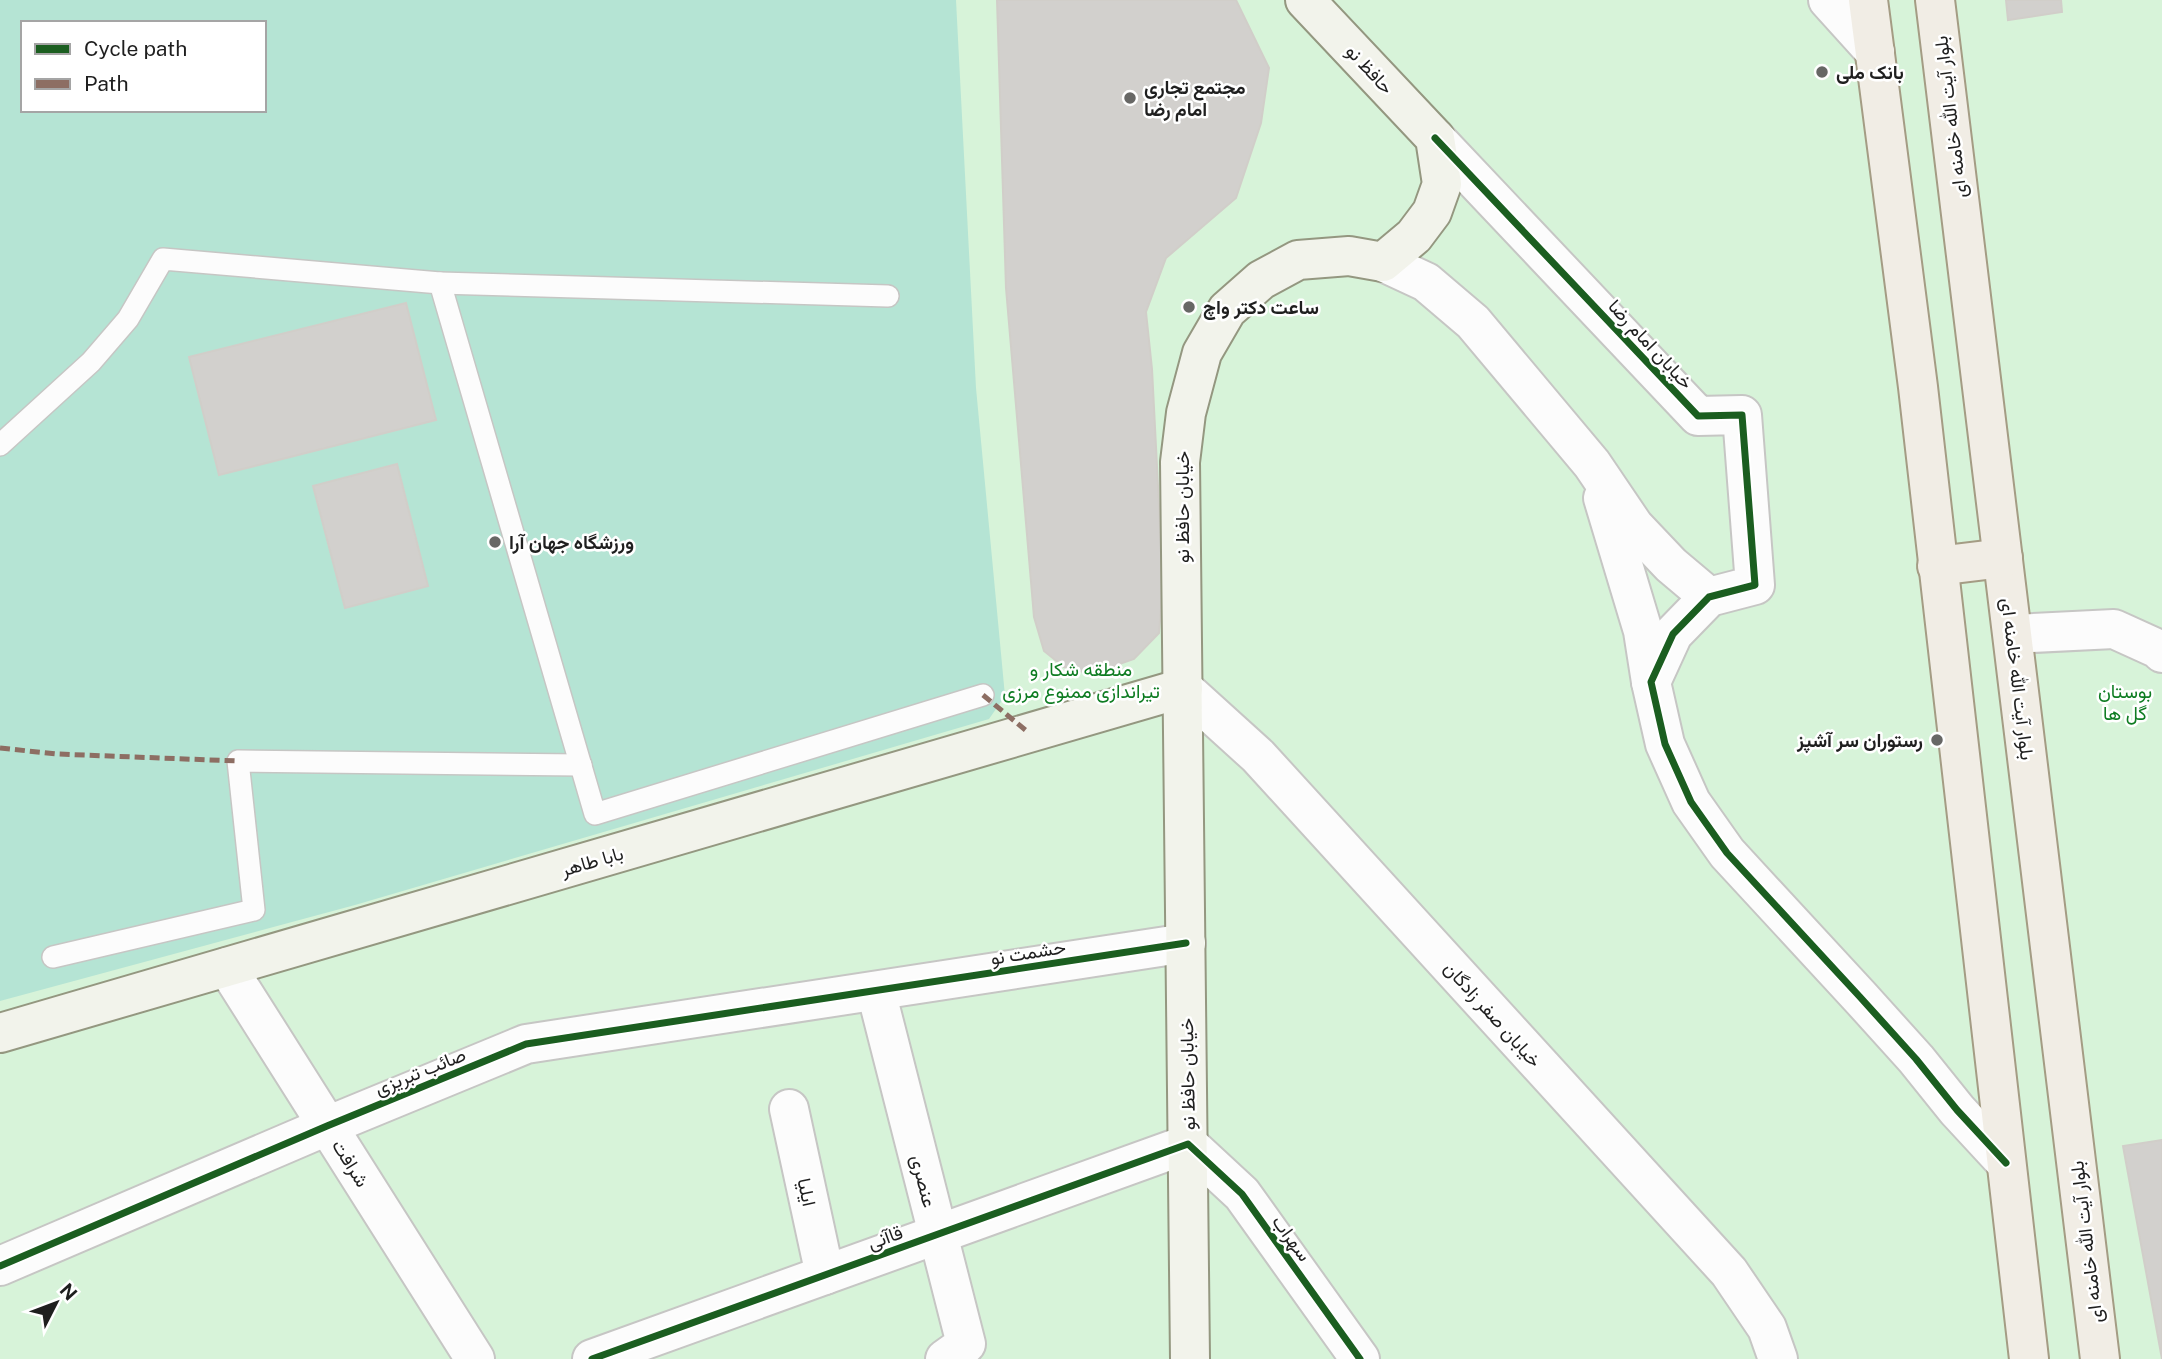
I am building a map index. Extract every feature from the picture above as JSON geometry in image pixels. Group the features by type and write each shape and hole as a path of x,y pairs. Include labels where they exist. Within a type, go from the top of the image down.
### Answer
{"main road":[{"name":"حافظ نو","path":"1305,0 1435,138"},
{"path":"1868,0 1918,387 2029,1359"},
{"name":"بلوار آیت الله خامنه ای","path":"1935,0 2100,1359"},
{"path":"1383,262 1415,236 1432,212 1442,184 1435,138"},
{"name":"خیابان حافظ نو","path":"1190,1359 1180,462 1185,413 1202,353 1227,310 1261,280 1298,260 1349,256 1383,262"},
{"path":"1937,566 2003,558"},
{"name":"بابا طاهر","path":"0,1033 1183,688"}],"street":[{"path":"1828,0 1875,52"},
{"name":"خیابان امام رضا","path":"1435,138 1698,416 1742,415 1755,584 1709,597"},
{"name":"خیابان حافظ نو","path":"1383,262 1426,282 1472,322 1592,464 1634,526 1671,565 1709,597"},
{"path":"1592,464 1643,631 1665,744 1691,802 1727,853 1916,1059 1957,1110 2006,1163"},
{"path":"1651,682 1674,634 1709,597"},
{"path":"2014,634 2114,629 2162,653"},
{"name":"خیابان صفر زادگان","path":"1183,688 1258,756 1730,1272 1767,1328 1778,1359"},
{"name":"حشمت نو","path":"876,991 1185,943"},
{"name":"شرافت","path":"227,967 475,1359"},
{"name":"صائب تبریزی","path":"0,1266 526,1044 876,991"},
{"name":"عنصری","path":"876,991 938,1234 960,1354"},
{"name":"ایلیا","path":"789,1109 825,1275"},
{"name":"قاآنی","path":"592,1359 1188,1144"},
{"name":"سهراب","path":"1188,1144 1242,1195 1360,1359"}],"lane":[{"path":"0,445 91,362 128,319 163,259 440,284 888,296"},
{"path":"440,284 595,814 983,695"},
{"path":"53,957 254,910 237,761 581,765"}],"green space":[{"name":"منطقه شکار و تیراندازی ممنوع مرزی","path":"0,0 2162,0 2162,1359 0,1359"},
{"name":"ورزشگاه جهان آرا","path":"0,0 956,0 976,388 1005,696 989,719 355,905 0,1001"}],"building":[{"path":"997,0 1236,0 1269,68 1261,123 1236,198 1166,258 1146,312 1152,369 1163,583 1159,633 1134,659 1091,674 1064,667 1044,651 1034,617 1006,288"},
{"path":"2006,0 2061,0 2062,12 2008,20"},
{"path":"406,303 436,420 219,475 189,357"},
{"path":"397,464 428,586 345,608 313,486"},
{"path":"2162,1140 2162,1359 2123,1146"}],"marked path":[{"path":"983,695 1029,733"},
{"path":"0,748 57,754 238,761"}],"cycle path":[{"path":"1435,138 1698,416 1742,415 1755,585 1709,597 1673,634 1651,682 1665,744 1691,802 1727,853 1916,1059 1957,1110 2006,1163"},
{"path":"0,1266 526,1044 1186,943"},
{"path":"592,1359 1188,1144 1242,1194 1360,1359"}],"place":[{"name":"بانک ملی","path":"1822,72"},
{"name":"مجتمع تجاری امام رضا","path":"1130,98"},
{"name":"ساعت دکتر واچ","path":"1189,307"},
{"name":"ورزشگاه جهان آرا","path":"495,542"},
{"name":"رستوران سر آشپز","path":"1937,740"}],"park label":[{"name":"بوستان گل ها","path":"2125,702"}]}
